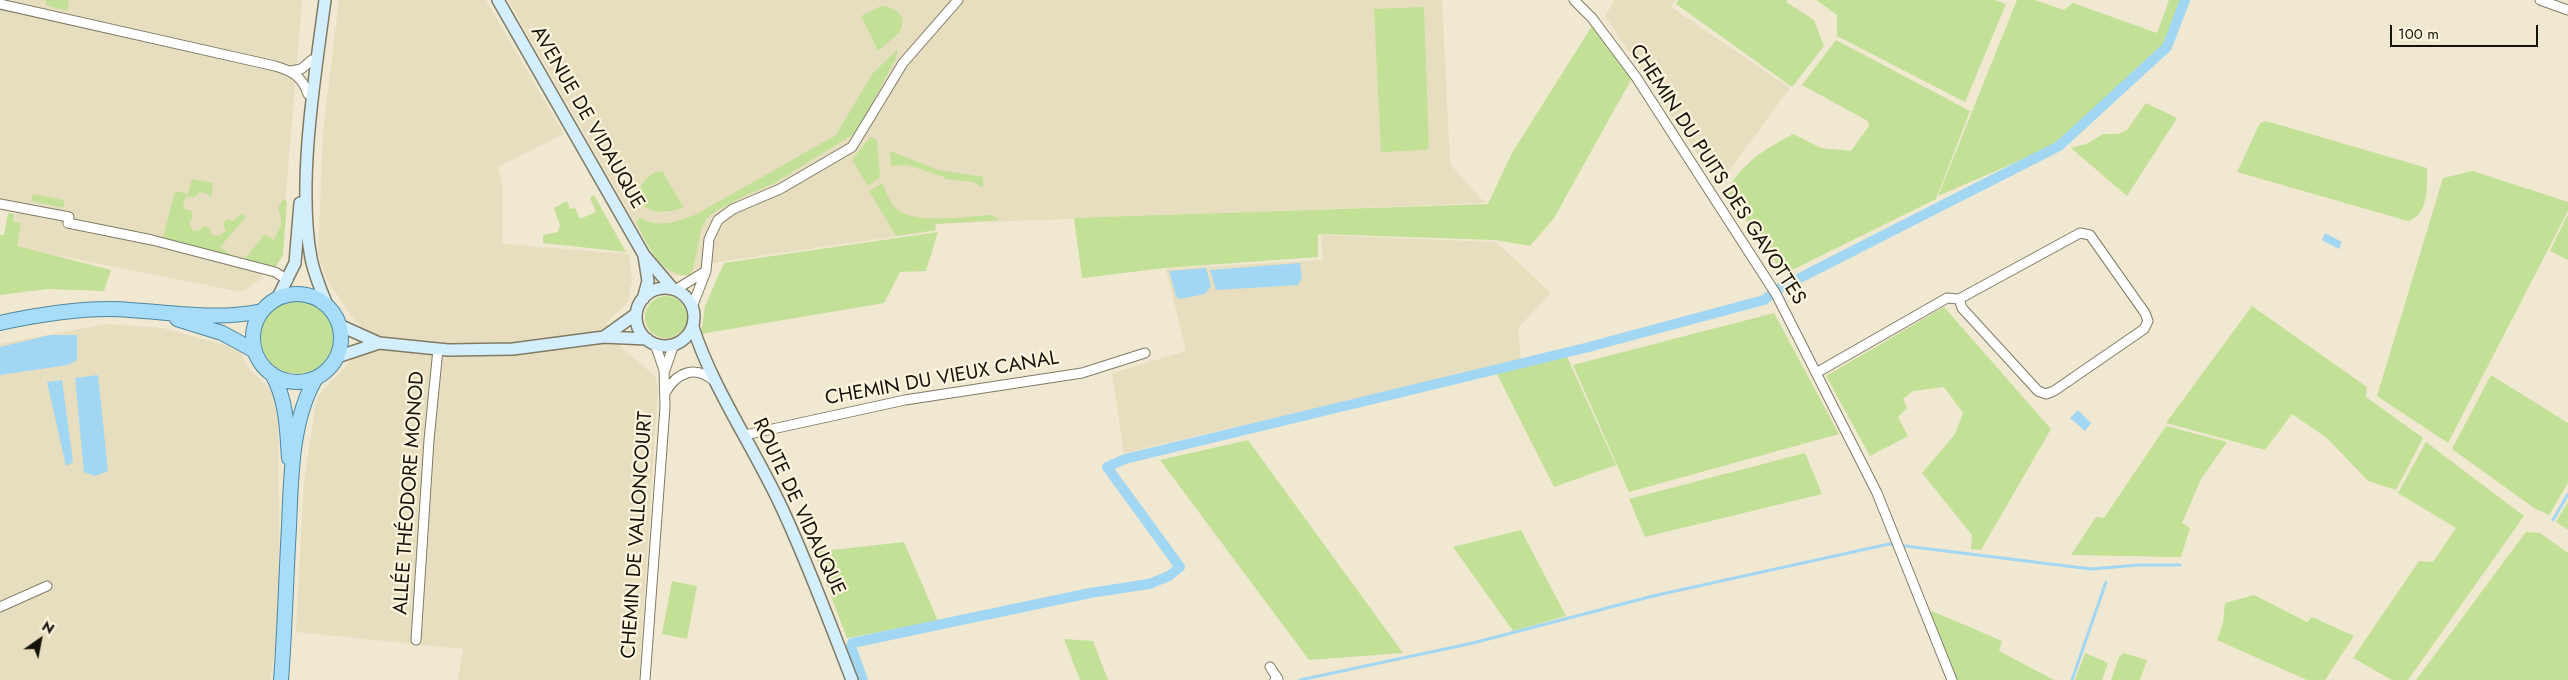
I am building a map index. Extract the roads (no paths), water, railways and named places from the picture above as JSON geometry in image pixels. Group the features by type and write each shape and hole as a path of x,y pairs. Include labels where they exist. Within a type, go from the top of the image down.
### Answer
{"main road":[{"path":"254,351 254,326 262,310 278,297 298,293 309,295 327,305 339,325 340,346 337,357 316,378 310,388 300,424 291,485 281,680"},
{"path":"0,323 80,310 110,309 157,313 238,315 262,310"},
{"path":"157,313 222,333 254,351 265,368 272,374 294,382 316,378"},
{"path":"272,374 279,387 285,408 291,485"}],"street":[{"path":"278,297 295,263 308,94 320,0"},
{"path":"325,0 309,149 308,217 312,260 327,305"},
{"name":"AVENUE DE VIDAUQUE","path":"498,0 644,255 674,289"},
{"path":"692,307 706,271 708,239 718,220 733,210 780,189 852,147 903,63 958,0"},
{"name":"CHEMIN DU PUITS DES GAVOTTES","path":"1574,0 1592,18 1636,77 1709,187 1776,294 1877,493 1952,680"},
{"path":"2540,0 2568,10"},
{"path":"0,4 291,71 301,69 312,60"},
{"path":"291,71 303,81 308,94"},
{"path":"0,204 69,217 68,223 152,240 275,272 288,280"},
{"path":"1816,373 1946,298 1959,298 2080,232 2090,235 2145,313 2148,321 2144,328 2054,391 2046,394 2038,391 1962,308 1959,298"},
{"name":"AVENUE DE VIDAUQUE","path":"643,299 648,281 644,255"},
{"path":"604,337 636,314 643,299 657,290 674,289 706,271"},
{"path":"339,325 379,343 438,349 513,349 604,337 651,341 664,346 677,343 692,327 694,317 692,307 686,297 674,289"},
{"path":"636,314 638,328 651,341"},
{"name":"ROUTE DE VIDAUQUE","path":"692,327 702,354 780,504 810,570 852,680"},
{"name":"CHEMIN DE VALLONCOURT","path":"645,680 665,393 664,370 651,341"},
{"path":"337,357 379,343"},
{"path":"677,343 702,354"},
{"name":"CHEMIN DE VALLONCOURT","path":"664,370 677,343"},
{"name":"ALLÉE THÉODORE MONOD","path":"416,640 429,440 438,349"},
{"name":"CHEMIN DU VIEUX CANAL","path":"745,435 905,400 1082,373 1145,353"},
{"name":"CHEMIN DE VALLONCOURT","path":"665,393 670,384 688,372 704,374 719,386"},
{"path":"0,614 4,606 47,586"},
{"path":"1270,667 1278,679 1275,680"}],"water":[{"path":"2325,233 2342,242 2339,249 2322,240"},
{"path":"1300,263 1302,277 1298,285 1216,290 1210,270"},
{"path":"1206,268 1211,286 1205,294 1180,299 1176,296 1169,271"},
{"path":"50,335 77,335 77,360 68,365 0,375 0,347"},
{"path":"98,375 108,471 95,476 84,472 75,378"},
{"path":"62,380 73,462 66,466 47,382"},
{"path":"2078,410 2091,423 2085,431 2070,418"}],"waterway":[{"path":"863,680 851,647 852,643 1090,593 1149,584 1169,576 1180,567 1107,467 1125,459 1585,348 1764,300 1780,288 2059,146 2167,47 2185,0"},
{"path":"2553,520 2568,494"},
{"path":"1300,680 1473,643 1653,596 1889,544 2091,569 2139,565 2180,565"},
{"path":"2072,680 2106,582"}]}
